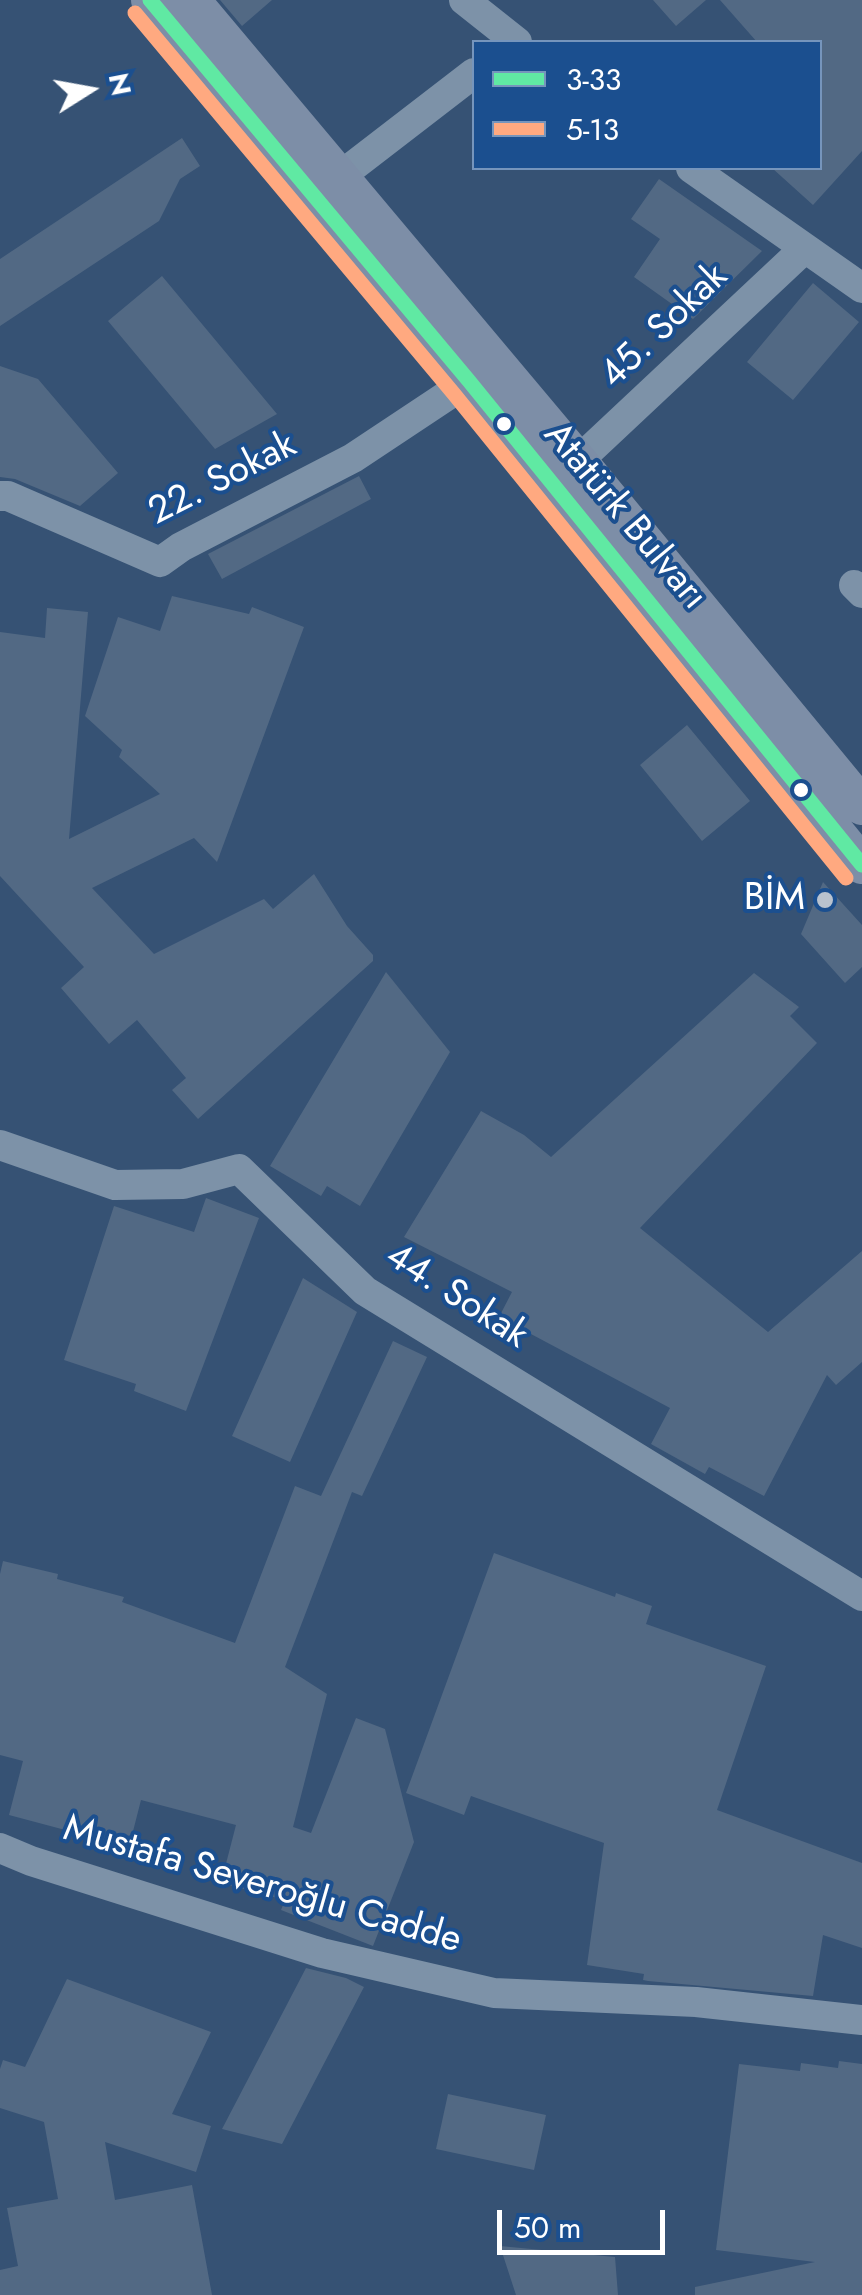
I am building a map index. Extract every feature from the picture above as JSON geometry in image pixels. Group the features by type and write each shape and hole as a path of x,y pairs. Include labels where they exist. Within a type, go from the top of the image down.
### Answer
{"main road":[{"name":"Atatürk Bulvarı","path":"150,0 469,381 862,865"},
{"name":"Atatürk Bulvarı","path":"191,0 862,806"}],"street":[{"path":"464,0 513,40"},
{"path":"340,177 472,75"},
{"path":"694,170 862,288"},
{"name":"45. Sokak","path":"578,461 804,249"},
{"name":"22. Sokak","path":"0,496 8,496 160,562 353,458 469,381"},
{"name":"44. Sokak","path":"0,1144 116,1186 182,1184 239,1168 365,1291 862,1596"},
{"name":"Mustafa Severoğlu Cadde","path":"0,1848 322,1953 494,1993 696,2002 862,2020"}],"building":[{"path":"220,0 272,0 242,26"},
{"path":"653,0 706,0 676,26"},
{"path":"720,0 862,0 862,151 813,205 774,170 822,170 822,40 755,40"},
{"path":"182,138 200,166 180,179 159,221 0,326 0,259"},
{"path":"659,179 762,251 693,319 634,277 660,239 631,219"},
{"path":"162,276 277,414 215,449 108,321"},
{"path":"813,283 859,322 793,400 747,362"},
{"path":"0,366 38,379 118,473 80,506 15,479 0,477"},
{"path":"359,476 371,499 222,579 208,554"},
{"path":"172,596 249,614 252,607 304,627 217,862 194,838 92,888 154,954 264,899 273,909 314,874 347,926 373,955 373,961 198,1119 172,1090 186,1078 137,1020 109,1044 61,988 84,967 0,876 0,632 45,638 47,608 88,612 69,839 160,794 119,757 122,750 85,716 118,617 160,631"},
{"path":"687,725 750,801 702,841 640,765"},
{"path":"823,882 862,925 862,967 845,983 801,934"},
{"path":"386,972 450,1052 360,1206 327,1186 321,1196 270,1166"},
{"path":"754,973 799,1007 790,1016 817,1043 640,1228 768,1332 862,1251 862,1362 836,1385 827,1375 764,1496 709,1467 705,1474 651,1444 670,1408 499,1317 512,1292 404,1237 481,1111 524,1135 551,1157"},
{"path":"206,1198 259,1218 186,1411 134,1391 136,1384 64,1360 114,1206 194,1232"},
{"path":"303,1278 357,1312 290,1462 232,1436"},
{"path":"393,1341 427,1357 362,1496 352,1492 285,1667 327,1694 293,1827 311,1833 356,1718 385,1729 414,1842 373,1946 281,1910 285,1900 221,1883 236,1825 141,1800 129,1847 9,1815 23,1761 0,1755 3,1561 58,1574 57,1579 124,1597 122,1602 235,1643 295,1486 321,1496"},
{"path":"494,1553 615,1597 616,1593 652,1606 646,1624 766,1666 717,1810 862,1863 862,1948 823,1935 813,1996 648,1981 643,1980 644,1974 587,1965 604,1843 471,1796 464,1815 406,1793"},
{"path":"306,1968 364,1987 282,2144 222,2129"},
{"path":"67,1979 211,2032 172,2114 211,2126 196,2172 105,2142 115,2200 192,2185 212,2295 0,2295 0,2270 18,2266 7,2208 58,2199 44,2122 0,2108 0,2069 3,2060 25,2067"},
{"path":"839,2061 862,2064 862,2295 695,2295 695,2287 815,2262 716,2250 739,2064 800,2071 801,2063 838,2068"},
{"path":"448,2094 546,2115 534,2170 436,2149"},
{"path":"500,2246 615,2257 618,2295 516,2295"}],"transit line":[{"name":"3-33","path":"150,0 469,381 862,865"},
{"name":"5-13","path":"135,13 454,394 846,878"}],"place":[{"name":"BİM","path":"825,900"}]}
